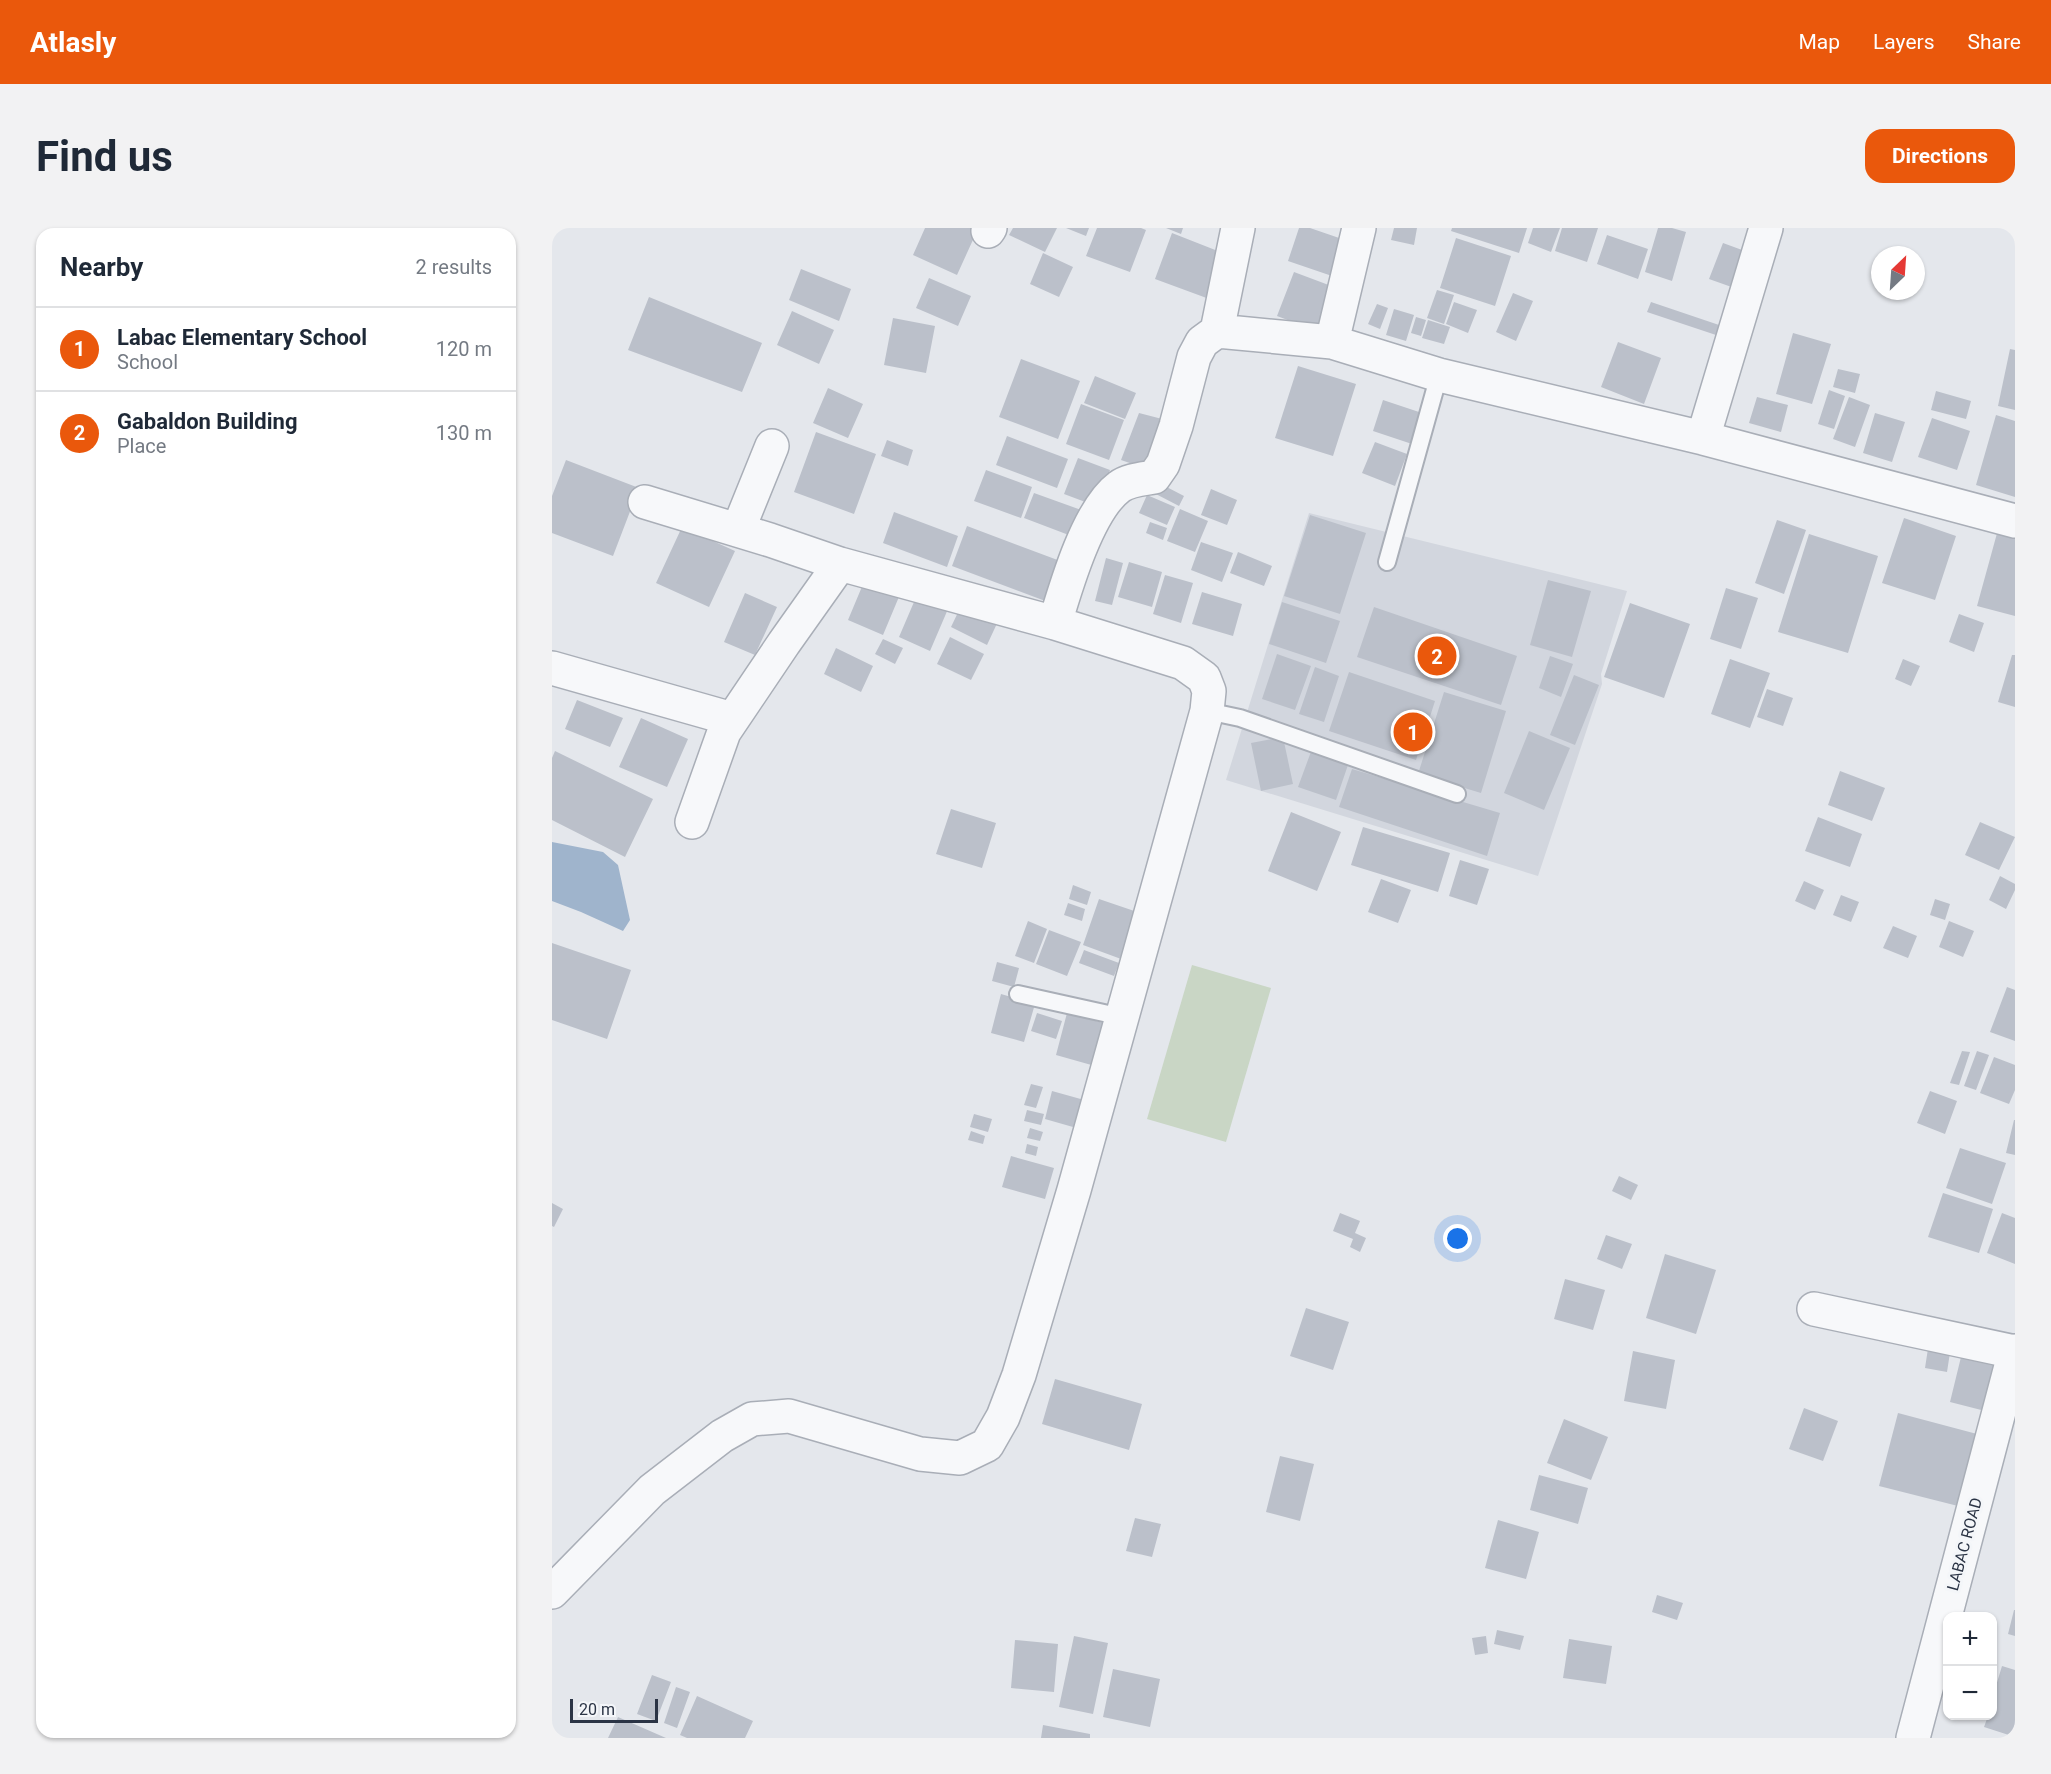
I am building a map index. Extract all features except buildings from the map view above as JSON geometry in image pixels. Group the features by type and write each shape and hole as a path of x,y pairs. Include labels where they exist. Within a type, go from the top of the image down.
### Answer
{"street":[{"path":"1055,623 1068,578 1099,507 1120,486 1154,477 1163,464 1176,426 1194,357 1202,342 1216,331 1238,228"},
{"path":"1332,342 1359,228"},
{"path":"1703,438 1766,228"},
{"path":"1216,331 1332,342 1439,375 1703,438 2015,521"},
{"path":"738,530 772,446"},
{"path":"552,1592 652,1490 722,1436 752,1419 789,1416 920,1454 960,1458 987,1445 1003,1417 1019,1375 1074,1190 1207,711 1209,692 1204,678 1183,663 1055,623 840,564 645,502"},
{"path":"692,822 724,732 840,564"},
{"path":"552,668 732,719"},
{"path":"1814,1309 2015,1351"},
{"name":"LABAC ROAD","path":"1913,1738 2015,1351"}],"lane":[{"path":"1387,562 1439,375"},
{"path":"1207,711 1240,718 1456,794"},
{"path":"1018,994 1122,1017"}],"shaded area":[{"path":"1309,513 1627,591 1601,674 1602,684 1538,876 1226,780"}],"green space":[{"path":"1192,965 1271,988 1226,1142 1147,1119"}],"water":[{"path":"552,842 603,852 618,865 630,920 623,931 552,901"}],"place":[{"name":"Gabaldon Building","path":"1437,656"},
{"name":"Labac Elementary School","path":"1413,732"}]}
